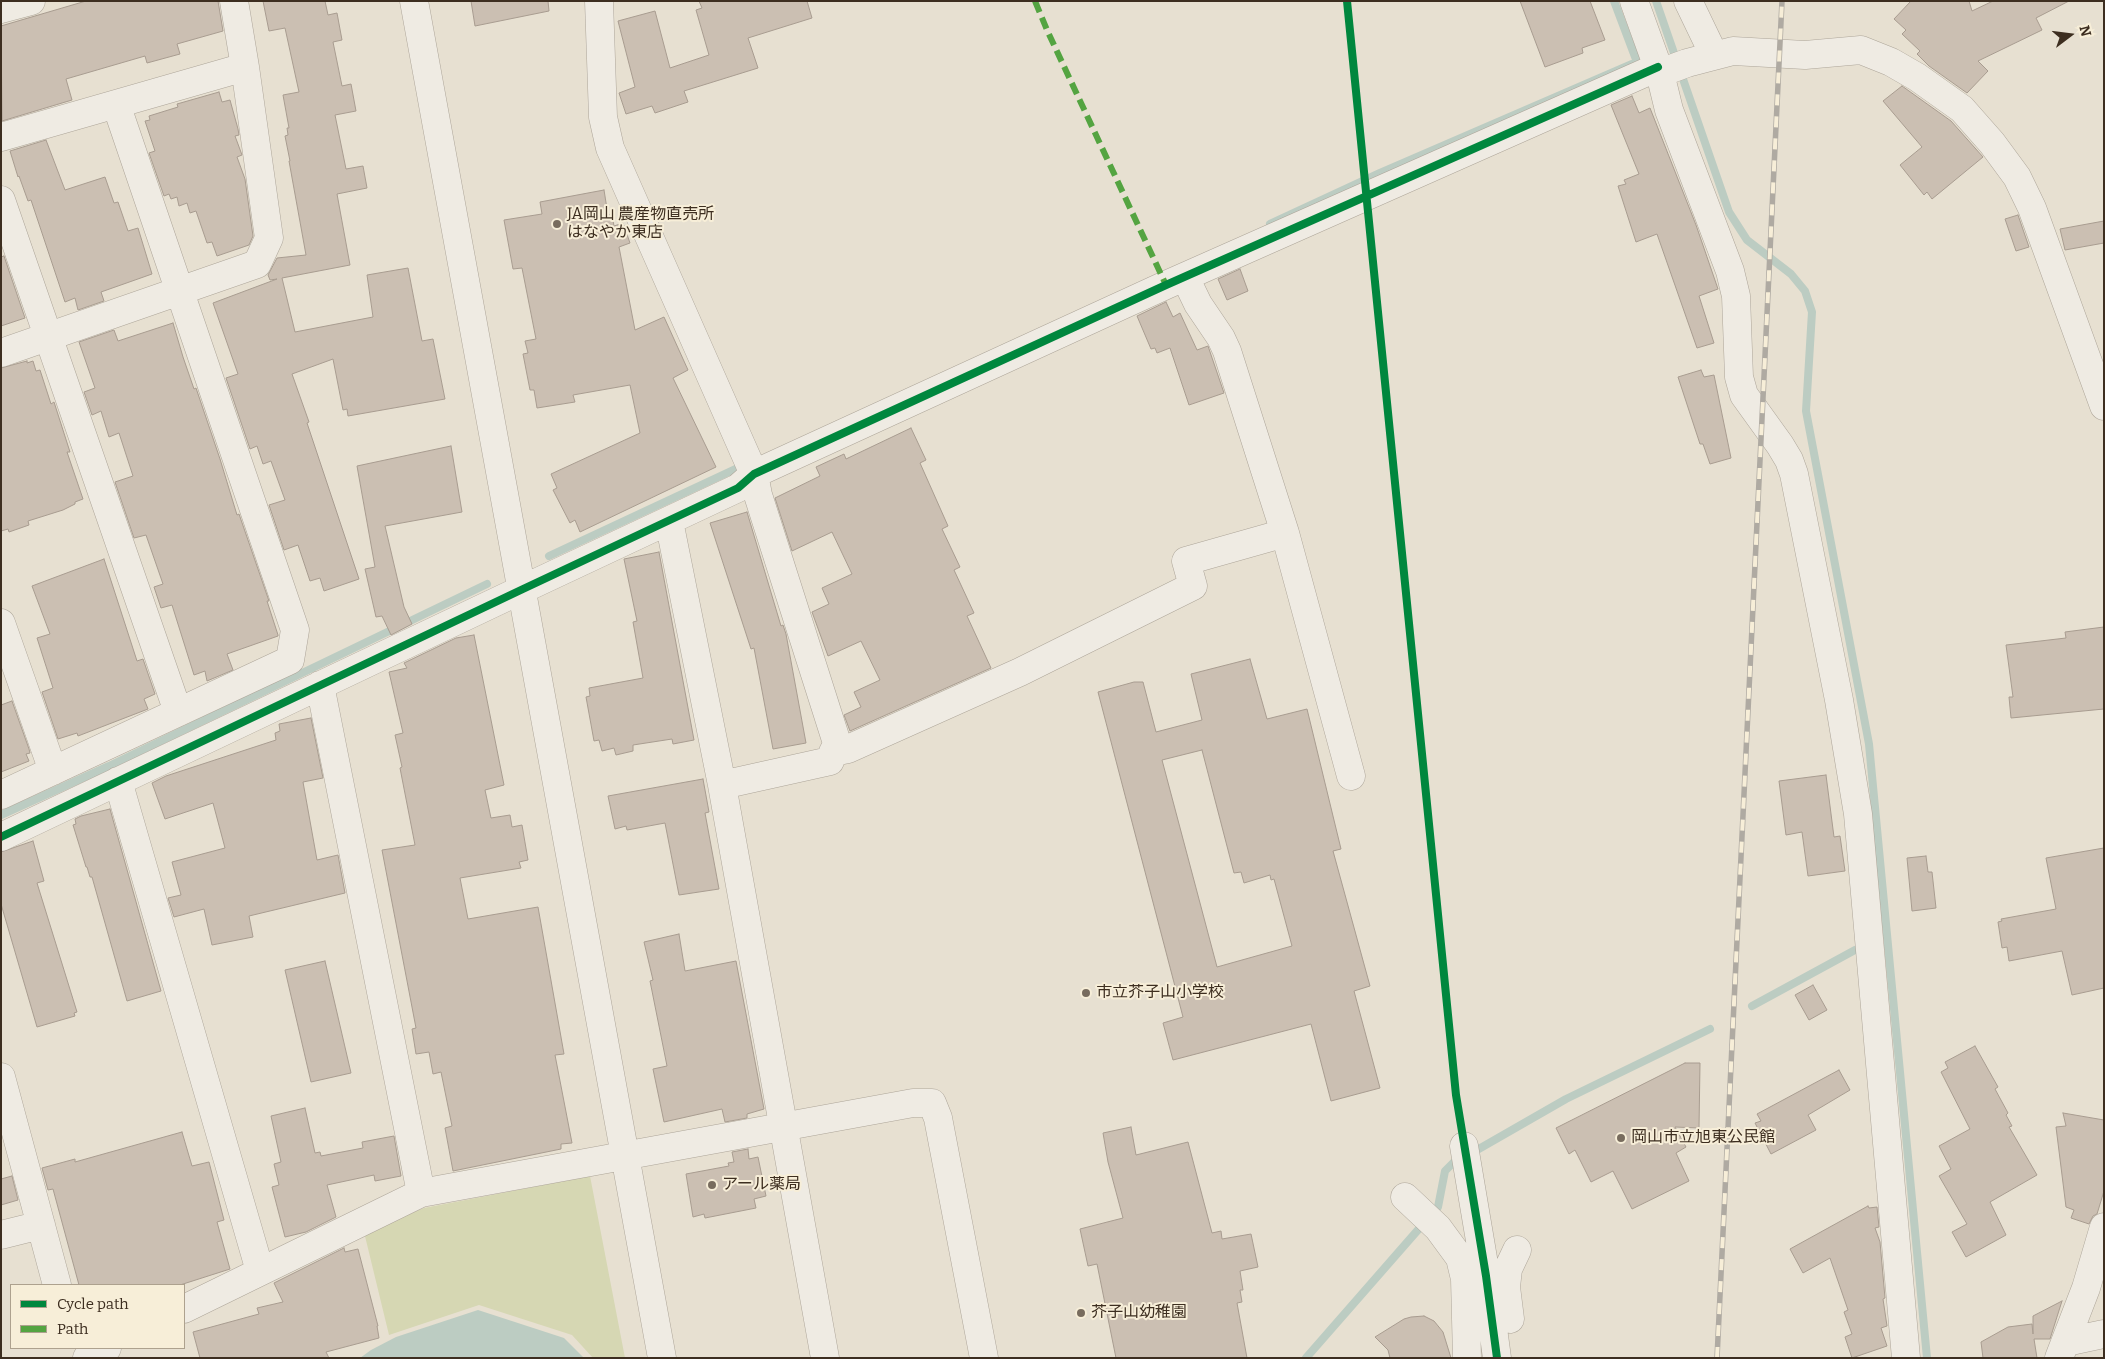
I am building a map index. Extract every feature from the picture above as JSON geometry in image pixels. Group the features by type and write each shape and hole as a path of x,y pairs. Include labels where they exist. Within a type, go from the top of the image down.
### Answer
{"street":[{"path":"1,9 31,1"},
{"path":"1,353 257,264 270,238 234,1"},
{"path":"414,1 523,588 624,1156 662,1358"},
{"path":"599,1 603,117 610,148 750,465 837,743 830,761 722,785"},
{"path":"1634,1 1668,68 1670,110 1730,271 1736,296 1739,377 1744,395 1780,445 1789,460 1794,474 1838,694 1859,824 1906,1358"},
{"path":"1688,1 1714,55"},
{"path":"1,837 523,588 738,488 750,465 1668,68 1733,51 1805,55 1861,50 1891,62 1918,77 1962,110 1992,143 2017,178 2032,208 2104,406"},
{"path":"1,137 245,67"},
{"path":"1,795 290,660 294,630 178,292 116,104"},
{"path":"1,200 178,712"},
{"path":"1186,277 1198,304 1221,338 1227,351 1285,533 1351,776"},
{"path":"669,521 722,785 825,1358"},
{"path":"833,752 848,750 1020,672 1193,586 1186,561 1285,533"},
{"path":"1,623 54,771"},
{"path":"320,685 421,1193"},
{"path":"118,781 260,1270"},
{"path":"1,1077 57,1284"},
{"path":"185,1308 260,1270 421,1193 913,1104 932,1103 938,1118 984,1358"},
{"path":"1465,1155 1486,1276 1497,1358"},
{"path":"1421,1212 1460,1258 1465,1279 1467,1358"},
{"path":"1,1235 41,1225"},
{"path":"2062,1350 2086,1288 2104,1227"},
{"path":"1515,1358 1506,1287 1508,1270 1517,1250"},
{"path":"2062,1350 2104,1334"},
{"path":"87,1358 105,1349"}],"green space":[{"path":"590,1176 625,1358 593,1358 572,1335 479,1305 389,1335 364,1232 424,1208"}],"shaded area":[{"path":"478,1310 564,1338 584,1358 360,1358 396,1337"}],"building":[{"path":"86,1 218,1 223,31 177,44 180,54 147,63 145,56 66,79 72,100 2,121 1,26"},
{"path":"263,1 325,1 328,15 337,13 342,40 333,42 342,86 351,84 356,111 335,115 346,169 363,166 367,188 337,194 350,265 282,278 295,332 373,317 367,275 408,268 422,341 433,339 445,399 348,416 347,409 343,410 333,359 292,374 359,579 324,591 320,578 310,581 298,545 284,550 269,505 285,500 271,461 263,464 257,446 250,449 226,378 238,374 213,303 277,279 270,280 268,275 277,258 306,255 285,136 288,135 287,128 289,128 283,95 299,92 285,28 269,31"},
{"path":"471,1 548,1 549,11 475,26"},
{"path":"699,1 807,1 812,18 748,38 758,68 684,91 688,102 655,113 652,106 626,114 619,93 635,87 618,21 655,11 670,68 709,55 696,10 702,8"},
{"path":"1520,1 1590,1 1605,40 1582,48 1583,53 1545,67"},
{"path":"1911,1 1969,1 1972,11 1993,1 2069,1 2036,18 2042,30 1978,61 1988,71 1967,93 1929,66 1917,54 1920,51 1902,34 1906,30 1894,19"},
{"path":"1902,86 1951,121 1983,157 1932,199 1927,192 1924,195 1900,165 1922,147 1883,101"},
{"path":"219,92 222,102 230,100 238,129 239,135 235,136 242,155 237,157 245,179 253,236 249,245 217,256 212,242 207,243 196,211 190,213 187,203 179,206 177,197 171,199 169,194 164,196 149,153 155,151 145,121 150,120 149,116 178,107 177,104"},
{"path":"1632,96 1639,113 1650,108 1696,225 1718,289 1699,296 1714,343 1697,348 1657,234 1636,242 1618,186 1626,184 1624,180 1639,174 1611,105"},
{"path":"46,140 65,190 105,177 114,203 118,202 128,231 138,228 152,274 101,292 104,301 78,310 75,298 65,302 31,200 28,201 10,151"},
{"path":"604,190 608,215 612,215 614,226 623,223 630,243 619,247 635,330 664,317 688,370 673,378 716,467 580,532 575,520 570,523 553,490 557,488 551,474 640,433 630,385 573,395 575,402 537,408 534,390 530,390 523,354 528,353 525,341 536,339 522,268 513,269 504,220 542,214 540,202"},
{"path":"2018,215 2029,247 2016,251 2005,219"},
{"path":"2104,221 2104,243 2065,250 2060,229"},
{"path":"4,256 25,318 1,326 1,257"},
{"path":"1240,269 1248,291 1227,300 1218,279"},
{"path":"1166,302 1173,317 1180,313 1197,350 1208,346 1224,393 1189,405 1170,348 1157,353 1155,348 1151,349 1137,316"},
{"path":"173,323 194,389 196,388 220,459 237,515 239,514 269,601 267,601 278,635 227,654 233,670 207,681 205,671 194,675 172,605 161,608 154,587 163,584 146,535 134,538 115,482 133,476 119,433 109,437 101,411 92,415 84,392 95,388 79,342 114,330 118,341"},
{"path":"27,361 27,363 33,361 36,371 40,370 51,404 54,402 70,452 67,452 83,499 63,510 28,521 29,525 9,532 8,529 1,531 1,368"},
{"path":"1701,370 1704,377 1714,375 1731,458 1710,464 1703,444 1700,444 1678,377"},
{"path":"911,428 926,460 920,463 948,526 942,529 960,567 954,570 974,613 967,616 991,668 850,731 844,715 861,707 854,692 880,680 861,641 828,656 812,612 829,604 822,588 852,574 832,532 792,551 775,498 820,476 816,467 844,454 846,459"},
{"path":"451,446 462,512 385,526 404,607 412,624 391,635 382,616 376,617 365,569 375,567 357,466"},
{"path":"747,512 781,626 783,625 786,634 806,743 773,749 754,648 751,649 710,523"},
{"path":"659,552 694,740 673,744 672,739 633,745 633,751 616,755 614,748 602,751 599,740 594,741 586,697 590,696 589,688 643,678 633,622 637,621 624,559"},
{"path":"104,559 137,661 143,659 155,694 144,699 148,709 78,736 77,733 58,739 42,692 53,688 37,638 50,634 32,586"},
{"path":"2104,627 2104,709 2011,718 2009,697 2013,697 2006,645 2066,638 2065,632"},
{"path":"474,635 504,785 485,790 491,818 510,815 512,827 522,825 528,860 519,862 521,868 460,878 468,919 538,907 564,1054 555,1055 572,1143 561,1144 561,1149 453,1171 445,1128 452,1126 441,1072 433,1074 429,1052 416,1054 412,1029 416,1028 382,850 415,845 395,735 403,733 389,672 407,668 404,663 456,638"},
{"path":"1250,659 1267,719 1307,709 1341,849 1333,851 1370,986 1354,991 1380,1088 1331,1101 1311,1024 1173,1060 1163,1023 1183,1017 1098,692 1134,682 1143,682 1156,732 1202,720 1191,674","holes":["1202,750 1234,873 1241,872 1244,883 1270,875 1271,880 1274,879 1292,946 1217,967 1162,760"]},
{"path":"12,701 29,749 30,753 26,754 29,761 1,772 1,705"},
{"path":"311,718 323,778 303,782 317,860 338,855 345,893 249,916 253,937 212,945 204,909 174,917 168,898 181,895 172,862 225,848 213,803 165,819 152,783 166,776 276,740 275,733 280,731 279,724"},
{"path":"1826,775 1834,837 1840,836 1845,871 1808,876 1802,832 1786,835 1779,781"},
{"path":"703,779 709,812 705,813 719,889 679,895 665,823 627,830 626,826 615,829 608,796"},
{"path":"110,809 161,991 127,1001 92,877 90,877 86,867 73,825 76,824 75,819 81,816"},
{"path":"33,841 44,881 37,883 77,1012 74,1013 75,1016 37,1027 1,904 1,852"},
{"path":"2104,848 2104,988 2072,995 2062,951 2009,961 2007,947 2002,948 1998,922 2002,921 2001,919 2056,909 2046,858"},
{"path":"1926,856 1928,872 1932,872 1936,908 1912,911 1907,858"},
{"path":"679,934 685,971 736,961 764,1109 747,1114 747,1118 725,1122 722,1109 664,1122 653,1069 667,1066 650,981 653,980 644,942"},
{"path":"325,961 351,1073 311,1082 285,970"},
{"path":"1813,985 1827,1010 1809,1020 1795,995"},
{"path":"1975,1046 1998,1087 1995,1089 2008,1113 2006,1115 2012,1126 2009,1127 2037,1175 1990,1202 2006,1235 1966,1257 1952,1232 1967,1224 1939,1176 1951,1169 1939,1146 1970,1129 1941,1072 1948,1068 1945,1062"},
{"name":"岡山市立旭東公民館","path":"1685,1063 1700,1063 1699,1128 1675,1127 1686,1147 1676,1153 1689,1181 1632,1209 1613,1171 1591,1182 1575,1150 1569,1154 1556,1128"},
{"path":"1839,1070 1850,1090 1808,1115 1816,1130 1771,1154 1755,1123 1761,1121 1757,1114"},
{"path":"305,1108 315,1153 320,1152 321,1156 363,1148 362,1142 394,1136 401,1176 375,1181 374,1175 327,1185 336,1217 306,1232 285,1237 272,1187 279,1185 274,1164 281,1162 271,1116"},
{"path":"2063,1113 2104,1120 2104,1191 2097,1214 2093,1216 2089,1224 2071,1218 2074,1210 2066,1207 2056,1127 2066,1126"},
{"path":"1131,1127 1136,1155 1188,1142 1212,1233 1221,1231 1222,1239 1251,1234 1258,1267 1240,1271 1243,1290 1240,1290 1242,1302 1237,1303 1247,1358 1116,1358 1097,1264 1088,1266 1080,1229 1123,1218 1108,1162 1103,1133"},
{"path":"182,1132 192,1166 209,1162 224,1220 217,1222 230,1269 183,1284 79,1284 53,1189 48,1190 42,1168 75,1159 75,1162"},
{"path":"748,1149 749,1159 758,1157 766,1196 754,1199 756,1208 705,1218 704,1214 693,1217 686,1174 729,1166 728,1163 734,1162 732,1152"},
{"path":"12,1176 18,1200 1,1205 1,1179"},
{"path":"1868,1206 1869,1208 1877,1207 1879,1227 1875,1228 1880,1242 1885,1298 1883,1299 1887,1326 1881,1328 1887,1346 1852,1358 1845,1337 1852,1334 1844,1312 1848,1310 1830,1258 1803,1273 1790,1249"},
{"path":"344,1248 345,1252 358,1249 378,1326 379,1338 326,1352 329,1358 200,1358 193,1332 259,1314 257,1308 283,1302 274,1283"},
{"path":"2062,1301 2050,1339 2034,1339 2037,1358 1983,1358 1981,1342 2008,1327 2032,1324 2033,1334 2033,1316"},
{"path":"1424,1316 1434,1321 1443,1332 1451,1358 1390,1358 1388,1350 1375,1337 1404,1319"}],"waterway":[{"path":"1614,1 1637,62"},
{"path":"1656,1 1729,212 1747,240 1791,274 1805,291 1812,312 1806,411 1869,744 1927,1358"},
{"path":"1270,224 1380,173 1632,64"},
{"path":"549,556 746,464"},
{"path":"1,815 109,766 487,584"},
{"path":"1752,1006 1855,950"},
{"path":"1470,1154 1566,1099 1710,1029"},
{"path":"1306,1358 1438,1207 1445,1171 1460,1159"}],"railway":[{"path":"1717,1358 1782,1"}],"marked path":[{"path":"1035,1 1166,285"}],"cycle path":[{"path":"1347,1 1456,1095 1486,1276 1497,1358"},
{"path":"1,837 738,488 754,474 1166,285 1658,67"}],"place":[{"name":"JA岡山 農産物直売所 はなやか東店","path":"557,224"},
{"name":"市立芥子山小学校","path":"1086,993"},
{"name":"岡山市立旭東公民館","path":"1621,1138"},
{"name":"アール薬局","path":"712,1185"},
{"name":"芥子山幼稚園","path":"1081,1313"}]}
